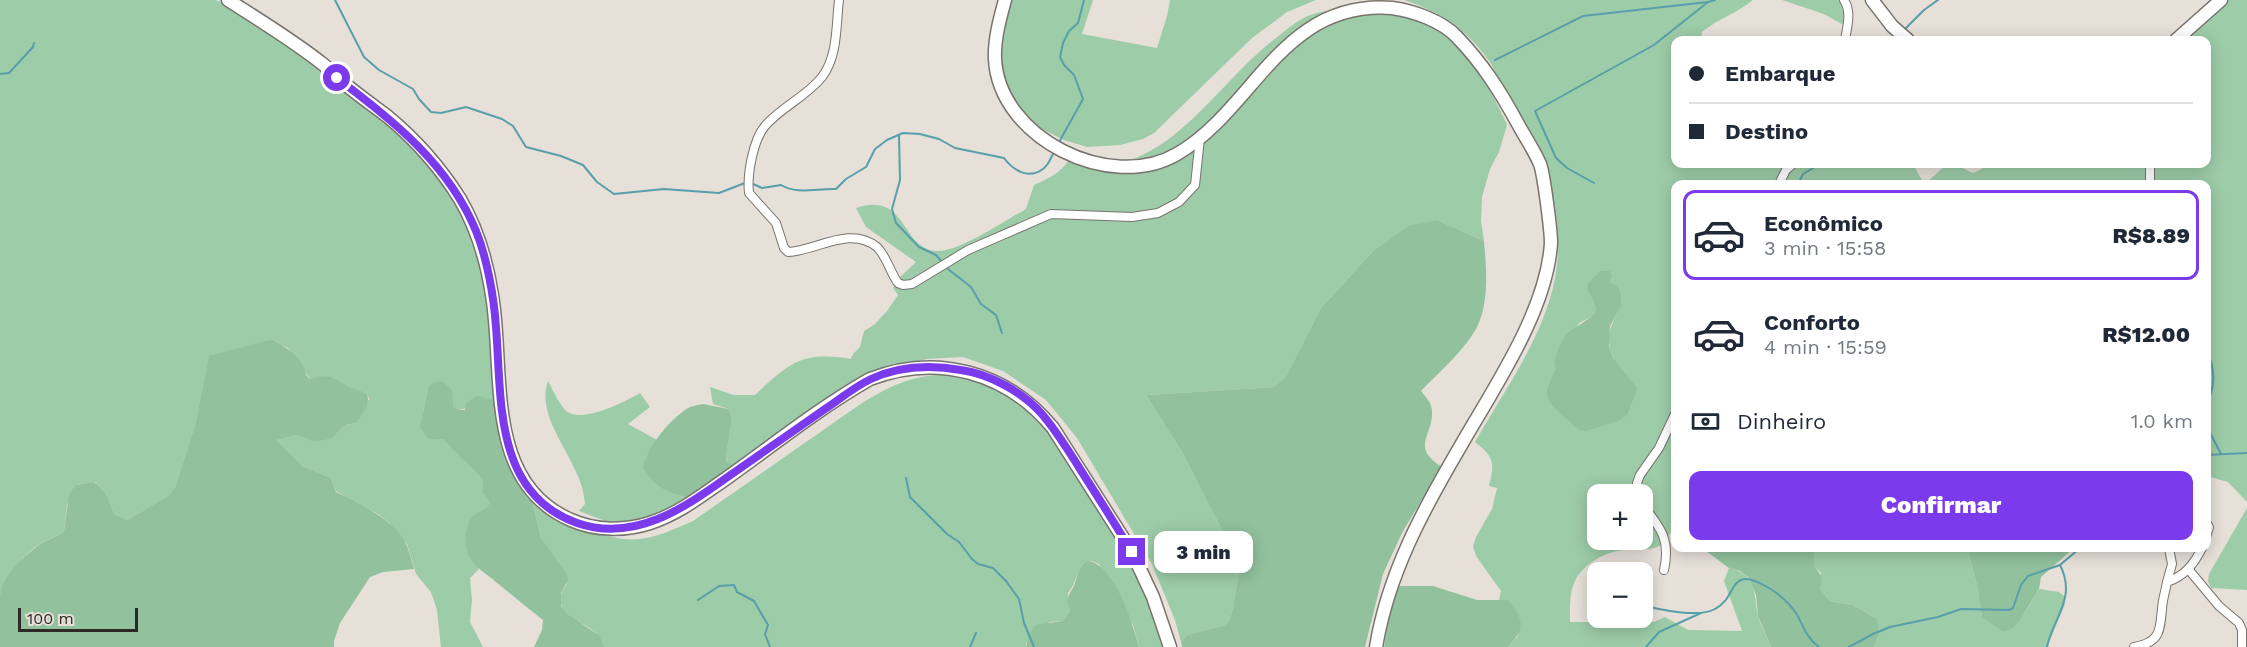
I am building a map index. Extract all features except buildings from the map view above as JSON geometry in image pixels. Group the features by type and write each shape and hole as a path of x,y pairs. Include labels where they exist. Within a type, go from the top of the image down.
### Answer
{"highway":[{"path":"228,0 284,35 389,118 421,147 446,177 477,234 492,292 503,426 511,456 526,484 543,503 556,512 579,523 602,528 619,529 652,523 686,506 870,379 892,372 922,367 969,371 1001,384 1025,399 1053,428 1132,552 1153,597 1170,647"},
{"path":"1005,0 995,59 1003,89 1013,108 1036,134 1059,150 1085,160 1121,166 1144,165 1176,155 1200,138 1301,31 1337,12 1381,6 1406,10 1425,17 1456,36 1494,81 1541,166 1551,242 1545,274 1533,312 1502,374 1404,549 1388,595 1376,647"},
{"path":"1872,0 1892,26 1903,36"},
{"path":"2180,36 2221,0"}],"street":[{"path":"839,0 834,51 823,75 810,89 765,126 757,142 750,167 749,193 753,200 776,222 784,248 788,252 800,252 837,239 863,239 877,248 898,283 912,284 968,250 1051,214 1131,217 1158,213 1172,206 1195,185 1200,138"},
{"path":"1844,0 1847,6 1848,25 1846,36"},
{"path":"1637,484 1671,422"},
{"path":"1653,519 1662,531 1668,553 1664,570"},
{"path":"2134,647 2153,640 2160,631 2163,600 2172,564 2170,552"},
{"path":"2167,582 2189,570 2200,552"},
{"path":"2189,570 2212,599 2239,624 2242,630 2242,647"}],"green space":[{"path":"0,0 215,0 233,6 249,15 380,115 420,153 459,204 484,264 500,401 458,410 428,388 423,413 443,439 484,480 482,492 490,503 486,510 470,520 466,536 470,553 479,569 470,578 472,600 470,622 483,647 441,647 437,610 431,592 416,574 407,544 378,514 336,491 331,478 303,466 275,440 297,435 332,438 346,425 356,423 369,399 367,394 334,378 322,377 311,380 288,348 272,339 209,357 195,425 175,487 168,496 127,520 114,514 107,497 95,482 76,485 67,504 64,531 29,552 12,572 0,594"},
{"path":"1009,0 1093,0 1082,34 1157,48 1170,0 1316,0 1287,12 1252,38 1154,133 1143,139 1120,145 1087,147 1064,140 1040,128 1023,113 1002,83 998,38"},
{"path":"1404,0 1753,0 1714,23 1702,32 1702,36 1671,36 1671,168 1915,168 1922,180 1671,180 1671,532 1661,545 1653,548 1653,484 1587,484 1587,550 1625,550 1587,562 1587,566 1575,581 1572,591 1570,622 1587,622 1587,628 1653,628 1653,622 1665,617 1688,630 1742,631 1724,581 1729,568 1745,575 1750,580 1758,616 1771,647 1508,647 1518,636 1508,600 1499,600 1501,591 1476,556 1473,546 1492,509 1497,488 1489,486 1492,466 1489,456 1475,442 1529,349 1543,318 1553,287 1558,253 1556,218 1547,180 1492,65 1464,32 1443,17","holes":["1609,282 1619,288 1620,305 1611,326 1609,344 1614,359 1638,389 1628,414 1566,417 1552,406 1547,388 1579,323 1591,317 1596,310 1587,291"]},
{"path":"1782,0 1844,0 1847,27 1824,14"},
{"path":"2220,0 2247,0 2247,502 2228,482 2211,477 2211,180 1929,180 1943,168 1962,168 1973,173 1984,168 2211,168 2211,36 2182,36"},
{"path":"1346,7 1406,15 1425,22 1441,32 1456,44 1480,73 1507,125 1482,197 1481,221 1484,241 1437,220 1372,252 1321,308 1286,376 1274,387 1146,395 1182,452 1240,565 1233,608 1229,621 1225,625 1187,635 1181,642 1175,620 1152,564 1077,438 1046,400 1003,371 963,357 926,359 890,371 817,417 732,480 726,456 732,419 729,409 713,404 710,387 734,395 755,395 797,362 820,357 851,359 860,347 864,331 875,324 898,295 893,288 900,277 916,262 866,227 856,208 873,205 886,207 926,249 939,251 959,246 1026,209 1034,185 1059,171 1070,157 1104,162 1122,161 1138,157 1156,147 1192,119 1259,52 1288,28 1310,15"},
{"path":"1437,220 1484,241 1485,301 1480,320 1470,339 1421,391 1432,409 1425,447 1432,460 1442,467 1403,531 1383,574 1365,647 1182,647 1181,642 1187,635 1225,625 1229,621 1240,565 1182,452 1146,395 1274,387 1286,376 1321,308 1372,252 1409,226"},
{"path":"1601,271 1610,271 1612,275 1609,282 1619,288 1621,294 1621,306 1610,326 1609,346 1613,358 1638,389 1628,414 1618,421 1586,431 1579,430 1552,406 1547,396 1547,388 1556,368 1554,363 1558,350 1566,334 1591,317 1596,310 1587,291 1588,283"},
{"path":"272,339 297,358 310,379 330,377 367,394 367,405 356,423 346,425 332,438 313,441 297,435 276,440 303,466 331,478 336,492 376,514 395,529 407,546 414,569 383,572 370,577 340,623 334,647 0,647 0,595 5,580 15,566 40,544 64,531 69,494 76,485 94,482 107,496 114,514 127,520 168,496 175,487 195,425 209,356"},
{"path":"949,374 993,383 1039,413 1138,565 1167,647 1139,647 1133,625 1099,564 1092,561 1086,561 1082,565 1068,593 1070,610 1063,621 1050,622 1026,643 1026,647 605,647 599,636 563,609 560,602 561,594 567,584 541,538 529,488 595,531 625,539 654,536 693,521 873,396 913,379"},
{"path":"548,381 562,407 572,414 591,414 624,402 640,393 650,407 628,424 657,440 646,458 644,468 648,475 704,499 660,521 613,524 579,511 585,504 582,488 553,427 545,396"},
{"path":"436,382 443,382 452,390 453,406 458,410 465,410 466,404 476,396 500,401 529,488 541,538 566,573 568,580 561,593 561,606 568,614 600,636 605,647 534,647 542,630 543,620 474,564 466,545 467,528 472,517 490,503 482,492 483,480 443,439 429,439 420,428 428,388"},
{"path":"703,404 729,409 732,419 726,456 727,462 735,469 704,499 669,492 649,477 643,468 649,451 665,428 687,409"},
{"path":"2247,508 2247,590 2211,588 2208,581 2209,574"},
{"path":"1707,552 1814,552 1815,567 1822,577 1820,589 1830,601 1853,605 1877,619 1878,633 1874,647 1771,647 1758,616 1756,595 1749,578 1740,571 1729,568"},
{"path":"1814,552 1968,552 1977,585 1982,617 2002,632 2009,629 2019,619 2039,589 2059,592 2065,597 2065,604 2047,647 1874,647 1878,638 1877,619 1853,605 1830,601 1820,589 1821,573 1815,567"},
{"path":"1968,552 2069,552 2041,577 2039,589 2013,628 2002,632 1982,617 1977,585"},
{"path":"1086,561 1096,563 1113,582 1127,609 1139,647 1026,647 1030,632 1035,625 1063,621 1070,610 1069,596 1080,569"},
{"path":"1394,586 1433,586 1477,600 1508,600 1520,619 1520,629 1508,647 1384,647"}],"waterway":[{"path":"335,0 364,57 379,70 413,89 431,112 441,113 466,107 502,119 513,126 526,147 561,156 583,165 597,182 614,194 664,189 719,193 745,183"},
{"path":"1058,144 1083,99 1074,75 1060,57 1069,31 1078,23 1084,0"},
{"path":"1495,60 1583,16 1715,0"},
{"path":"1904,30 1938,0"},
{"path":"1594,183 1567,168 1556,158 1535,111 1654,45 1708,2"},
{"path":"0,74 9,73 34,43"},
{"path":"751,183 762,188 781,185 794,190 836,189 846,179 866,167 875,149 887,140 903,133 920,134 939,139 955,148 1004,158 1016,170 1026,174 1043,169 1054,152"},
{"path":"899,136 900,180 892,209 896,223 919,247 936,255 948,269 971,287 981,304 996,315 1002,333"},
{"path":"1800,180 1803,174 1813,168"},
{"path":"2211,363 2214,377 2211,394"},
{"path":"2211,435 2221,454"},
{"path":"2211,455 2247,453"},
{"path":"906,478 910,497 947,534 959,542 972,559 978,564 993,568 1006,581 1019,599 1024,623 1034,647"},
{"path":"1849,647 1890,627 1938,617 1961,609 2009,610 2013,608 2021,585 2028,576 2060,565 2075,552"},
{"path":"2047,647 2065,598 2065,577 2060,565"},
{"path":"1653,608 1679,612 1708,612 1722,604 1740,580 1756,581 1773,590 1787,602 1796,613 1808,636 1819,647"},
{"path":"698,600 719,586 734,585 737,592 754,601 768,625 765,634 770,647"},
{"path":"1646,647 1659,632 1701,613"},
{"path":"970,647 976,633"}],"route":[{"path":"337,78 389,118 421,147 446,177 467,212 477,234 492,292 506,441 526,484 543,503 556,512 579,523 602,528 619,529 652,523 686,506 870,379 909,369 933,367 969,371 985,376 1025,399 1040,412 1063,442 1132,552"}]}
